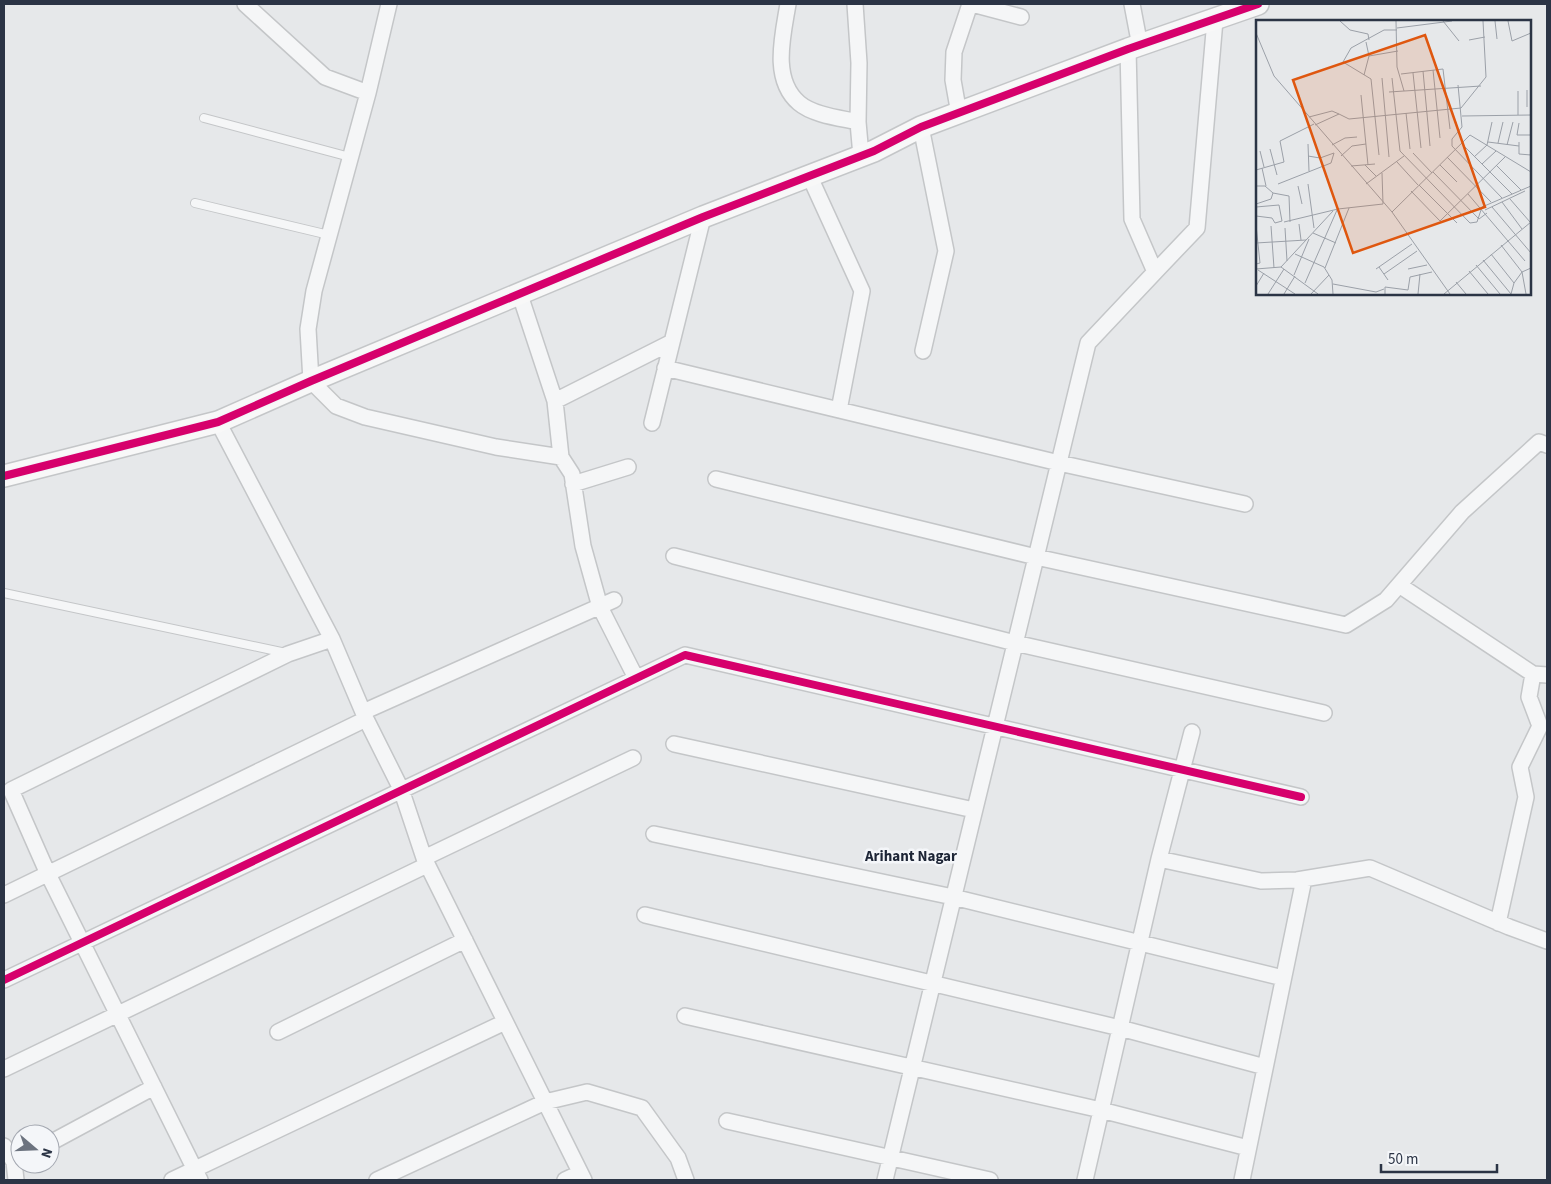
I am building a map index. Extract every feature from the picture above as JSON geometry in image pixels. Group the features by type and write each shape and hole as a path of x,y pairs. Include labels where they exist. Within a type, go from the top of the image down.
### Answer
{"street":[{"path":"245,4 319,73 368,93"},
{"path":"389,4 368,93 314,291 308,329 312,380 336,406 366,417 496,447 560,458"},
{"path":"788,4 781,51 782,72 787,89 800,104 812,110 858,122"},
{"path":"855,4 859,63 858,122 861,156"},
{"path":"959,114 953,80 954,52 971,4 1021,16"},
{"path":"1132,4 1134,47 1132,219 1155,272"},
{"path":"4,476 218,422 312,380 520,295 703,217 861,156 921,127 1134,47 1258,4"},
{"path":"885,1180 1088,343 1197,228 1215,20"},
{"path":"921,127 946,250 923,351"},
{"path":"810,175 862,291 839,410"},
{"path":"652,423 703,217"},
{"path":"520,295 555,401 560,458 572,474 583,546 600,607 636,678"},
{"path":"555,401 672,342"},
{"path":"665,368 1059,463 1245,504"},
{"path":"218,422 332,639 365,716 401,789 425,862 582,1177 565,1180"},
{"path":"716,479 1036,557 1346,625 1386,600 1462,512 1539,442 1547,445"},
{"path":"573,484 628,467"},
{"path":"674,556 1015,643 1324,713"},
{"path":"1399,585 1540,675 1529,697 1540,726 1520,767 1526,797 1498,923"},
{"path":"4,895 365,716 614,600"},
{"path":"198,1175 48,874 12,790 288,654 332,639"},
{"path":"4,980 685,655 1301,796"},
{"path":"1085,1180 1159,859 1192,732"},
{"path":"674,744 974,810"},
{"path":"4,1069 118,1015 634,758"},
{"path":"654,834 953,897 1283,978"},
{"path":"1159,859 1261,881 1304,879 1370,868 1498,923 1547,941"},
{"path":"1242,1180 1304,879"},
{"path":"645,915 1120,1028 1265,1067"},
{"path":"278,1032 465,940"},
{"path":"685,1016 1101,1110 1248,1148"},
{"path":"172,1180 198,1175 505,1022"},
{"path":"60,1138 154,1087"},
{"path":"376,1180 545,1102 587,1092 642,1108 678,1158 686,1180"},
{"path":"727,1121 990,1180"}],"lane":[{"path":"204,118 350,157"},
{"path":"195,203 329,235"},
{"path":"4,593 288,654"}],"cycle path":[{"path":"4,476 218,422 311,381 703,217 874,151 921,127 1128,49 1258,4"},
{"path":"4,980 685,655 1301,797"}],"district":[{"name":"Arihant Nagar","path":"911,856"}]}
